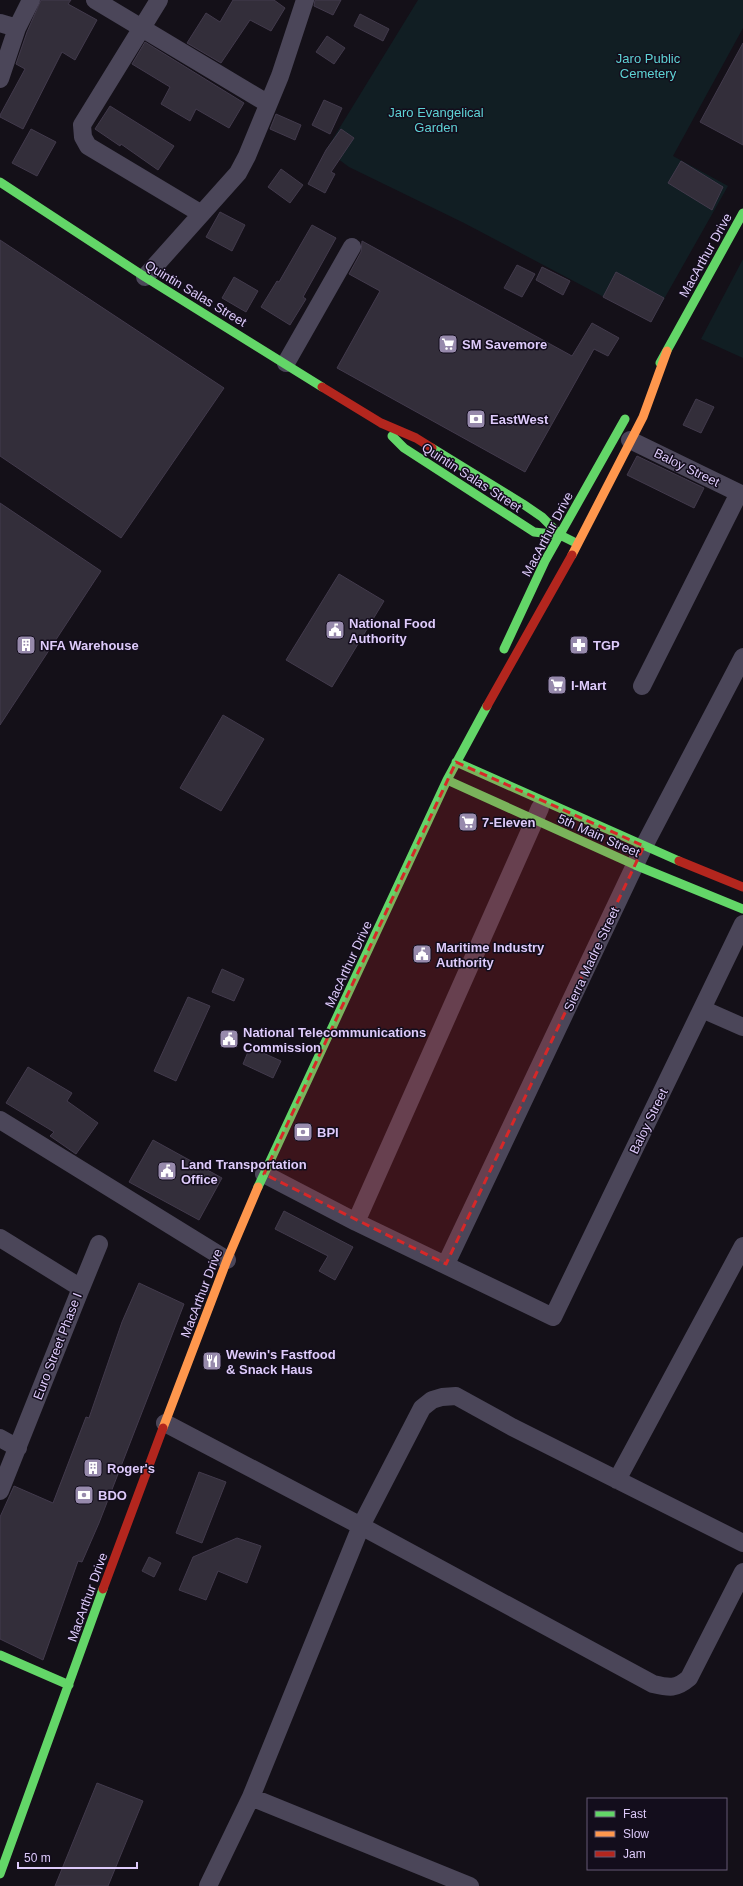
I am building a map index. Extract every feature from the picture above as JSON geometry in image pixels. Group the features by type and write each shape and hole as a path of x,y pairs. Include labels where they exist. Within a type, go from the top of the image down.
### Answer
{"main road":[{"name":"Quintin Salas Street","path":"0,182 145,277 381,423 416,438 523,504 542,517 560,534 578,544"},
{"name":"MacArthur Drive","path":"643,390 667,351 743,213"},
{"name":"MacArthur Drive","path":"0,1874 165,1423 227,1260 264,1174 447,780 468,739 578,544 643,417 667,351"},
{"name":"MacArthur Drive","path":"499,660 511,630 560,534 631,409"},
{"name":"Quintin Salas Street","path":"381,423 404,448 534,532 560,534"},
{"name":"MacArthur Drive","path":"468,739 493,674"},
{"name":"5th Main Street","path":"456,762 644,846 743,887"},
{"name":"5th Main Street","path":"447,780 635,865 743,909"},
{"path":"0,1655 69,1685"}],"street":[{"path":"0,79 17,28 31,0"},
{"path":"95,0 267,103"},
{"path":"159,0 82,125 83,137 88,146 200,213"},
{"path":"145,277 200,213 221,193 238,173 247,156 267,103 280,76 305,0"},
{"path":"0,22 17,28"},
{"path":"286,363 352,247"},
{"name":"Baloy Street","path":"630,440 741,494"},
{"path":"642,686 741,494"},
{"name":"Sierra Madre Street","path":"446,1264 644,846 743,657"},
{"path":"356,1222 543,800"},
{"name":"Baloy Street","path":"446,1264 553,1317 743,924"},
{"path":"702,1009 743,1027"},
{"path":"0,1120 227,1260"},
{"path":"264,1174 356,1222 446,1264"},
{"name":"Euro Street Phase I","path":"0,1238 81,1288 0,1491"},
{"path":"81,1288 99,1244"},
{"path":"617,1480 743,1246"},
{"path":"208,1886 251,1797 361,1526 422,1408 432,1400 442,1396 456,1396 512,1427 743,1543"},
{"path":"165,1423 361,1526 653,1684 669,1688 680,1685 689,1678 743,1572"},
{"path":"0,1438 18,1448"},
{"path":"251,1797 470,1886"}],"highlighted area":[{"path":"456,762 644,846 446,1264 264,1174"}],"green space":[{"path":"418,0 743,0 743,28 673,156 728,186 651,322 464,223 349,167 326,150"},
{"path":"743,259 743,358 701,339"}],"building":[{"path":"41,0 71,0 68,4 97,20 75,60 62,52 23,129 0,117 0,115 25,69 16,64 27,32"},
{"path":"233,0 274,0 285,8 271,31 250,20 221,63 187,43 206,13 220,22"},
{"path":"315,0 341,0 333,15 314,6"},
{"path":"360,14 389,29 383,41 354,26"},
{"path":"327,36 345,48 334,64 316,52"},
{"path":"145,42 244,103 229,128 196,109 190,121 161,104 170,87 132,64"},
{"path":"743,43 743,145 700,122"},
{"path":"324,100 342,108 330,134 312,125"},
{"path":"110,106 174,146 158,170 121,144 120,146 95,129"},
{"path":"276,114 301,125 295,140 270,129"},
{"path":"31,129 56,142 37,176 12,163"},
{"path":"341,129 354,138 331,172 335,174 325,193 308,184 326,150"},
{"path":"681,161 723,187 712,210 668,183"},
{"path":"281,169 303,185 290,203 268,187"},
{"path":"220,212 245,225 232,251 206,237"},
{"path":"312,225 336,238 303,297 306,299 290,325 261,307 277,281 279,282"},
{"path":"0,240 224,388 121,538 0,456"},
{"path":"362,241 572,356 592,323 619,338 608,356 594,349 525,472 337,368 380,291 349,274 361,252"},
{"path":"517,265 535,274 522,297 504,288"},
{"path":"542,267 570,281 563,295 536,280"},
{"path":"616,272 664,298 651,322 603,297"},
{"path":"234,277 258,291 246,312 222,298"},
{"path":"696,399 714,407 701,433 683,425"},
{"path":"637,456 704,488 694,508 627,475"},
{"name":"NFA Warehouse","path":"0,503 101,571 0,725"},
{"name":"National Food Authority","path":"339,574 384,601 332,687 286,660"},
{"path":"223,715 264,739 221,811 180,788"},
{"path":"222,969 244,979 234,1001 212,992"},
{"path":"188,997 210,1006 176,1081 154,1071"},
{"path":"250,1047 281,1061 273,1078 243,1064"},
{"path":"28,1067 72,1093 67,1101 98,1123 76,1154 50,1136 54,1132 6,1103"},
{"path":"153,1140 222,1178 199,1220 129,1182"},
{"path":"284,1211 353,1247 335,1280 319,1271 328,1256 275,1229"},
{"path":"139,1283 184,1304 99,1523 82,1562 78,1561 43,1660 0,1639 0,1517 14,1486 53,1503 86,1417 89,1418 122,1322"},
{"path":"199,1472 226,1482 202,1543 176,1533"},
{"path":"237,1538 261,1546 247,1583 218,1571 206,1600 179,1590 193,1557"},
{"path":"149,1557 161,1563 154,1577 142,1571"},
{"path":"97,1783 143,1801 108,1886 55,1886"}],"traffic: fast":[{"path":"0,182 145,277 322,387"},
{"path":"660,363 743,213"},
{"path":"504,649 545,561 625,419"},
{"path":"392,436 404,448 534,532 560,535"},
{"path":"432,448 523,504 542,517 560,535 576,543"},
{"path":"258,1187 447,780 487,706"},
{"path":"456,762 679,861"},
{"path":"447,780 635,865 743,909"},
{"path":"0,1874 103,1589"},
{"path":"0,1655 69,1685"}],"traffic: slow":[{"path":"572,555 643,417 667,351"},
{"path":"163,1428 227,1260 258,1187"}],"traffic: jam":[{"path":"322,387 381,423 416,438 432,448"},
{"path":"487,706 572,555"},
{"path":"679,861 743,887"},
{"path":"103,1589 163,1428"}],"place":[{"name":"SM Savemore","path":"448,344"},
{"name":"EastWest","path":"476,419"},
{"name":"National Food Authority","path":"335,630"},
{"name":"NFA Warehouse","path":"26,645"},
{"name":"TGP","path":"579,645"},
{"name":"I-Mart","path":"557,685"},
{"name":"7-Eleven","path":"468,822"},
{"name":"Maritime Industry Authority","path":"422,954"},
{"name":"National Telecommunications Commission","path":"229,1039"},
{"name":"BPI","path":"303,1132"},
{"name":"Land Transportation Office","path":"167,1171"},
{"name":"Wewin's Fastfood & Snack Haus","path":"212,1361"},
{"name":"Roger's","path":"93,1468"},
{"name":"BDO","path":"84,1495"}],"park label":[{"name":"Jaro Public Cemetery","path":"648,66"},
{"name":"Jaro Evangelical Garden","path":"436,120"}]}
